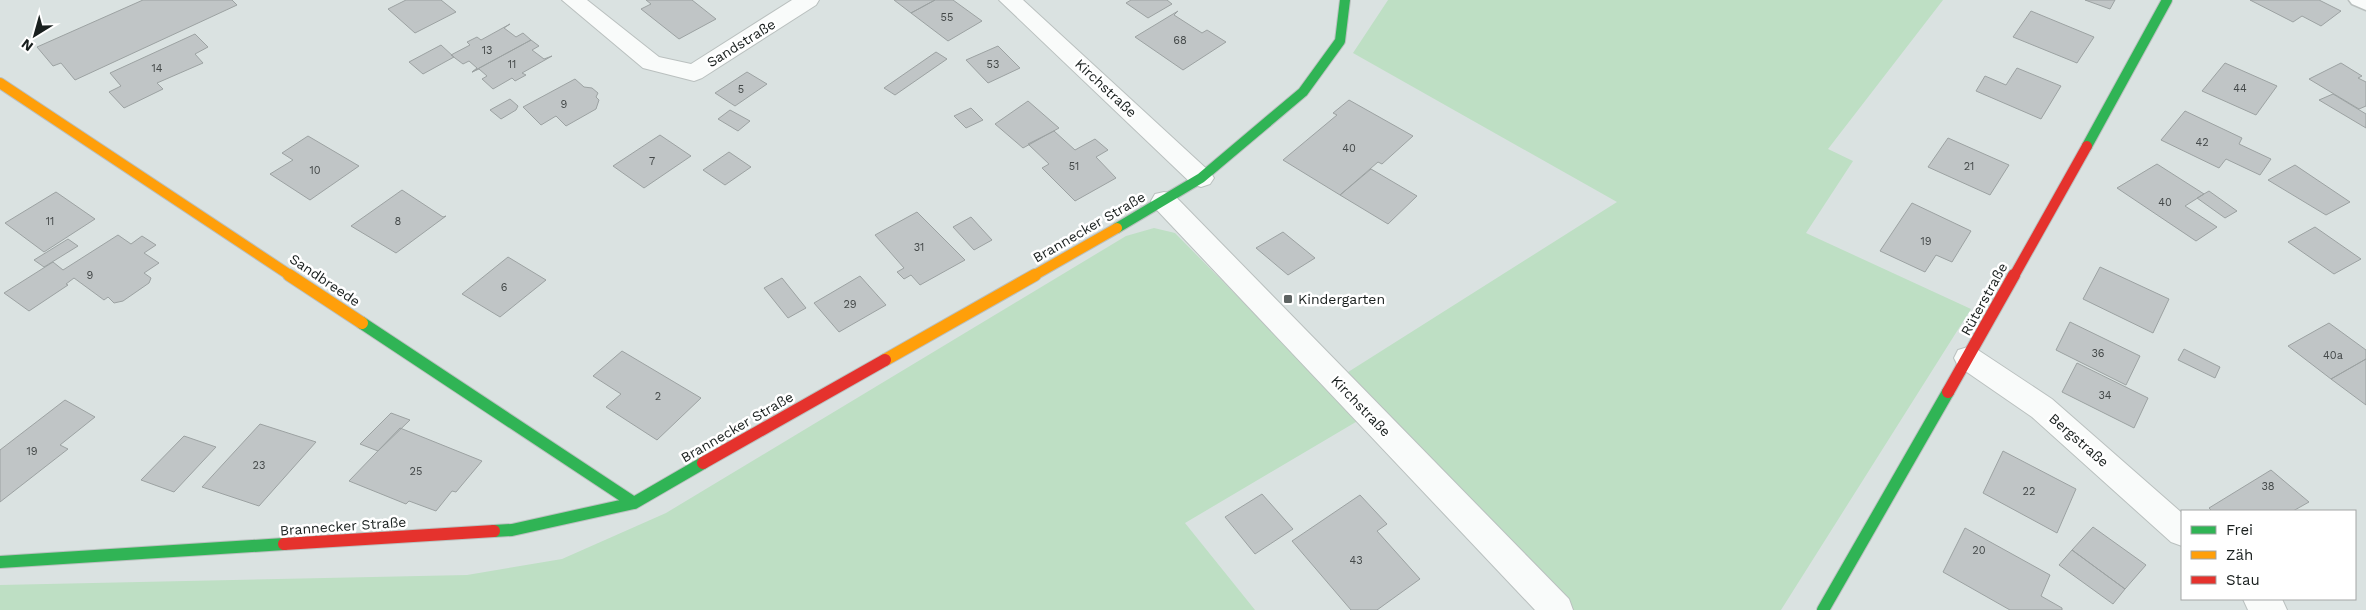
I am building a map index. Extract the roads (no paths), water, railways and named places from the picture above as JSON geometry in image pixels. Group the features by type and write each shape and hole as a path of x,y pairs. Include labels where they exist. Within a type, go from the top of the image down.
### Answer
{"street":[{"name":"Sandstraße","path":"572,0 651,63 694,73 808,0"},
{"name":"Kirchstraße","path":"1010,0 1201,178"},
{"name":"Brannecker Straße","path":"0,562 512,530 634,503 1164,201 1201,178 1303,92 1340,41 1345,0"},
{"name":"Rüterstraße","path":"1823,610 1968,358 2167,0"},
{"name":"Sandbreede","path":"0,83 634,503"},
{"name":"Kirchstraße","path":"1164,201 1557,610"},
{"name":"Bergstraße","path":"1968,358 2042,408 2181,531"},
{"path":"2260,600 2271,610"}],"lane":[{"path":"2358,0 2366,4"}],"place":[{"name":"Kindergarten","path":"1288,299"}]}
